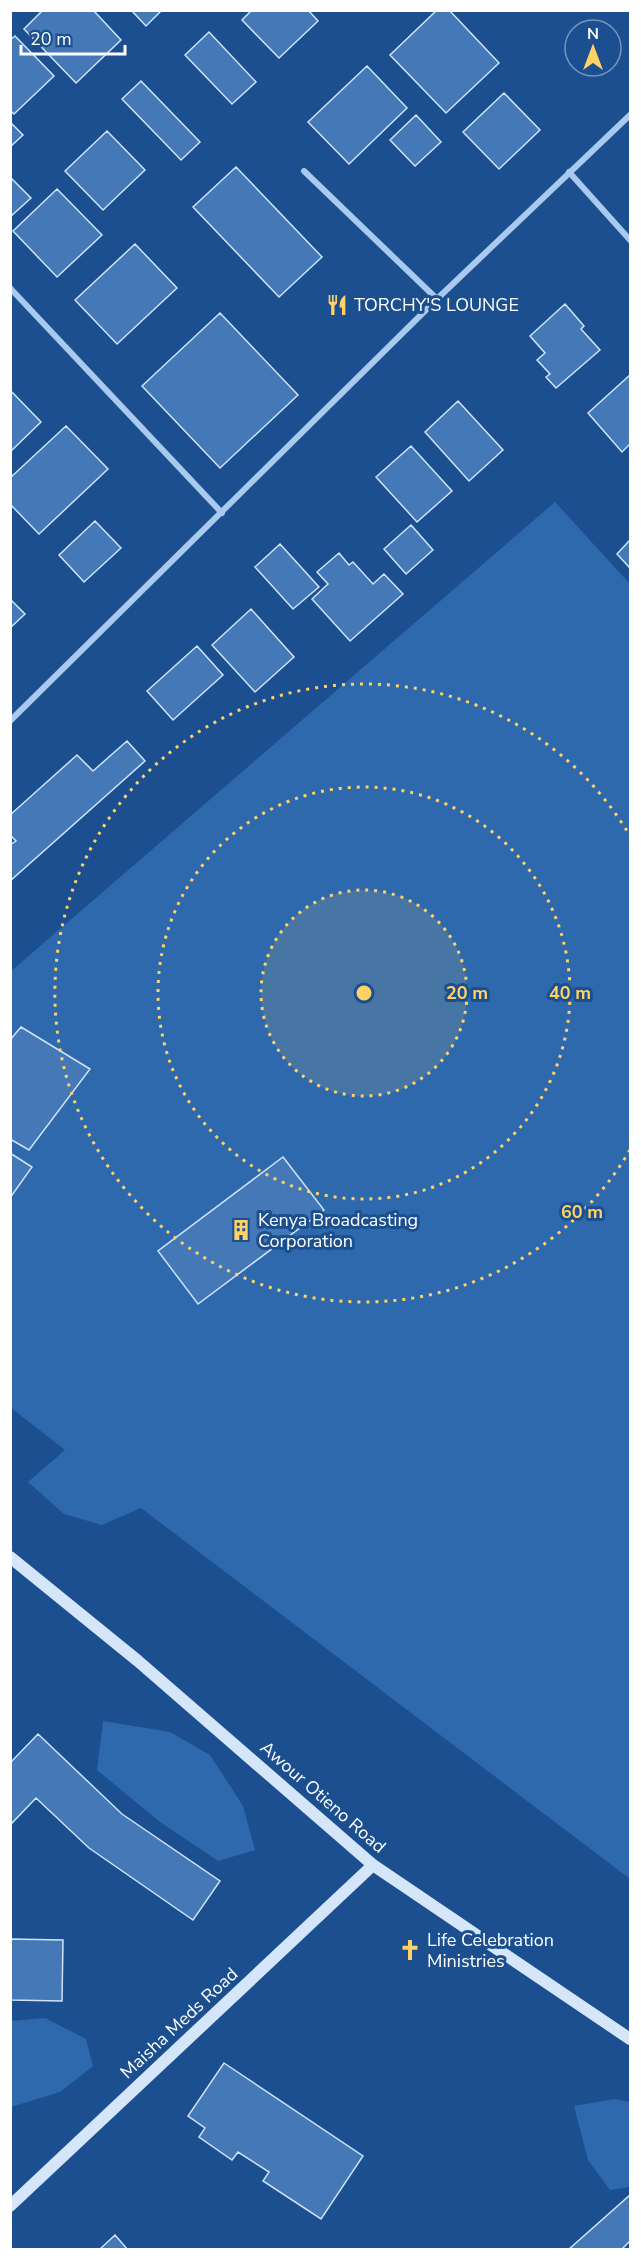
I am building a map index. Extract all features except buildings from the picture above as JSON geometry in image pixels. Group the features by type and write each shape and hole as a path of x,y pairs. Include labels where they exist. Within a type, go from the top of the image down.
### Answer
{"main road":[{"name":"Awour Otieno Road","path":"10,1557 138,1661 373,1865 630,2039"},
{"name":"Maisha Meds Road","path":"10,2206 373,1865"}],"street":[{"path":"10,721 437,299 630,115"},
{"path":"304,171 437,299"},
{"path":"569,172 630,240"},
{"path":"10,288 222,513"}],"shaded area":[{"path":"555,502 630,584 630,1879 141,1508 102,1525 64,1514 28,1482 65,1450 11,1408 10,972"},
{"path":"103,1721 170,1732 210,1755 243,1806 255,1850 218,1861 160,1822 97,1770"},
{"path":"45,2018 86,2039 93,2066 60,2092 11,2107 11,2021"},
{"path":"615,2099 630,2102 630,2187 610,2190 588,2160 574,2106"}],"place":[{"name":"TORCHY'S LOUNGE","path":"337,305"},
{"name":"Kenya Broadcasting Corporation","path":"241,1230"},
{"name":"Life Celebration Ministries","path":"410,1950"}]}
